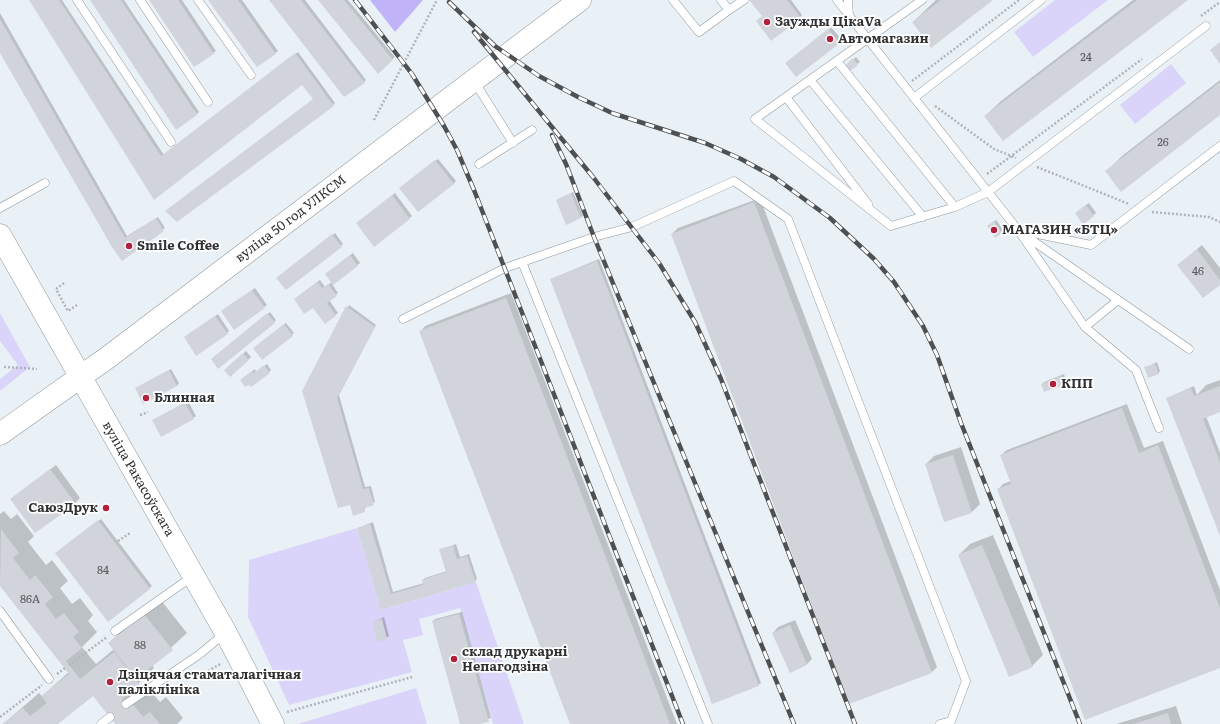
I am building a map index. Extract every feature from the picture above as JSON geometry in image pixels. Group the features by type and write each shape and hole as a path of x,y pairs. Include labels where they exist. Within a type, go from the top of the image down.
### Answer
{"main road":[{"name":"вуліца 50 год УЛКСМ","path":"0,434 81,377 580,0"},
{"name":"вуліца Ракасоўскага","path":"0,235 226,633 280,718"}],"lane":[{"path":"77,0 171,142"},
{"path":"140,0 208,102"},
{"path":"198,0 251,75"},
{"path":"673,0 699,32 744,0"},
{"path":"721,0 729,10"},
{"path":"837,0 916,96 978,180 1018,230 1085,327 1136,370 1160,428"},
{"path":"848,0 849,16"},
{"path":"922,0 755,119 891,226 955,207 988,192 1206,26"},
{"path":"916,96 1041,0"},
{"path":"837,61 955,207"},
{"path":"474,80 513,143"},
{"path":"810,80 923,217"},
{"path":"786,97 876,214"},
{"path":"479,164 532,130"},
{"path":"1018,230 1091,245 1220,146"},
{"path":"403,320 505,268 594,236 632,227 734,181 788,219 966,681 951,722 940,724"},
{"path":"0,208 45,183"},
{"path":"1018,230 1189,350"},
{"path":"522,262 708,724"},
{"path":"1085,327 1118,300"},
{"path":"115,631 193,576"},
{"path":"0,611 49,679"},
{"path":"126,704 200,654 226,633"},
{"path":"101,724 110,717"}],"path":[{"path":"374,120 437,0"},
{"path":"1019,0 907,85 916,96 994,149 1027,163 1143,211 1209,217 1220,222"},
{"path":"1195,20 1220,2"},
{"path":"978,180 1145,57"},
{"path":"64,283 56,288 68,311 77,305"},
{"path":"4,367 37,369"},
{"path":"140,415 148,412"},
{"path":"118,541 130,533"},
{"path":"69,665 115,631"},
{"path":"0,716 65,668"},
{"path":"280,718 412,677"}],"shaded area":[{"path":"370,0 423,0 395,32"},
{"path":"1055,0 1108,0 1033,57 1014,32"},
{"path":"1171,64 1186,83 1135,124 1120,105"},
{"path":"0,313 30,367 0,391 0,379 18,365 0,341"},
{"path":"357,528 381,610 476,582 524,724 493,724 460,608 419,619 423,635 403,640 412,672 289,705 248,617 249,560"},
{"path":"416,688 427,724 298,724"}],"building":[{"path":"29,0 59,0 161,156 295,53 334,106 177,222 165,211 313,99 302,85 154,200"},
{"path":"90,0 121,0 197,115 176,130"},
{"path":"149,0 178,0 214,54 194,67"},
{"path":"208,0 238,0 276,54 257,67"},
{"path":"269,0 301,0 365,83 344,97"},
{"path":"318,0 344,0 393,60 378,74"},
{"path":"749,0 787,0 801,18 771,41 756,21 762,16"},
{"path":"941,0 993,0 931,48 912,22"},
{"path":"1137,0 1188,0 1003,141 984,116"},
{"path":"0,19 125,238 156,218 164,231 122,261 112,247 0,53"},
{"path":"828,29 840,43 796,77 785,63"},
{"path":"1220,42 1220,64 1210,50"},
{"path":"853,58 858,65 850,71 845,66"},
{"path":"1220,82 1220,115 1121,192 1105,171"},
{"path":"435,160 454,184 418,212 399,188"},
{"path":"571,193 581,218 566,225 556,200"},
{"path":"392,195 410,219 374,247 356,223"},
{"path":"754,202 932,673 849,704 671,234"},
{"path":"1086,205 1094,216 1083,225 1075,213"},
{"name":"МАГАЗИН «БТЦ»","path":"994,221 1002,233 995,238 987,226"},
{"path":"332,234 342,247 286,290 276,278"},
{"path":"1197,249 1220,280 1220,285 1203,298 1177,265"},
{"path":"350,255 358,266 333,285 325,274"},
{"path":"597,261 759,686 712,704 550,279"},
{"path":"318,282 322,288 328,284 337,296 327,303 336,316 325,324 313,308 304,314 294,299"},
{"path":"252,290 265,308 234,330 221,311"},
{"path":"506,298 670,724 570,724 419,331"},
{"path":"346,306 375,327 337,398 363,489 369,488 374,505 364,508 365,512 353,516 350,505 338,508 302,391"},
{"path":"267,313 275,323 218,369 211,359"},
{"path":"215,316 228,334 196,356 184,337"},
{"path":"284,324 293,336 262,360 253,348"},
{"path":"243,353 249,360 230,377 224,370"},
{"path":"1155,364 1159,374 1148,378 1144,367"},
{"path":"264,365 270,373 251,387 249,385 245,387 240,380 252,371 254,373"},
{"path":"169,370 177,386 143,404 135,388"},
{"name":"КПП","path":"1061,376 1064,385 1044,392 1041,384"},
{"path":"1220,386 1220,412 1203,419 1220,462 1220,536 1166,398 1191,388 1194,396"},
{"path":"185,403 194,419 161,437 152,420"},
{"path":"1122,408 1139,453 1158,445 1220,608 1220,668 1085,720 997,489 1011,484 1000,455"},
{"path":"953,455 972,513 944,522 925,464"},
{"path":"50,469 76,504 35,533 10,499"},
{"path":"98,520 150,589 108,622 55,553"},
{"path":"370,524 391,594 423,585 422,580 446,572 439,549 453,545 457,559 467,556 476,582 381,610 357,528"},
{"path":"1,529 19,553 13,558 30,580 35,575 53,597 45,604 56,619 64,613 79,632 73,637 82,648 66,661 80,679 114,652 140,685 122,699 126,704 132,703 143,717 150,712 160,724 115,724 93,696 58,724 2,724 23,708 30,716 47,703 41,696 69,674 0,586"},
{"path":"982,545 1033,667 1009,677 958,555"},
{"path":"144,614 173,650 136,679 108,643"},
{"path":"459,614 489,722 480,724 460,724 432,621"},
{"path":"382,619 387,639 377,642 373,622"},
{"path":"790,625 807,665 790,673 772,633"},
{"path":"1168,713 1171,724 1133,724"}],"railway":[{"path":"355,0 412,74 457,150 683,724"},
{"path":"449,2 495,46 539,76 612,113 705,143 741,159 774,177 830,218 874,259 894,282 923,326 937,355 961,423 1080,724"},
{"path":"474,32 593,177 659,263 695,322 721,379 855,724"},
{"path":"552,135 566,164 594,237 794,724"}],"place":[{"name":"Заужды ЦікаVа","path":"767,22"},
{"name":"Автомагазин","path":"830,39"},
{"name":"МАГАЗИН «БТЦ»","path":"994,230"},
{"name":"Smile Coffee","path":"129,246"},
{"name":"КПП","path":"1053,384"},
{"name":"Блинная","path":"146,398"},
{"name":"СаюзДрук","path":"106,508"},
{"name":"склад друкарні Непагодзіна","path":"454,659"},
{"name":"Дзіцячая стаматалагічная паліклініка","path":"110,682"}]}
